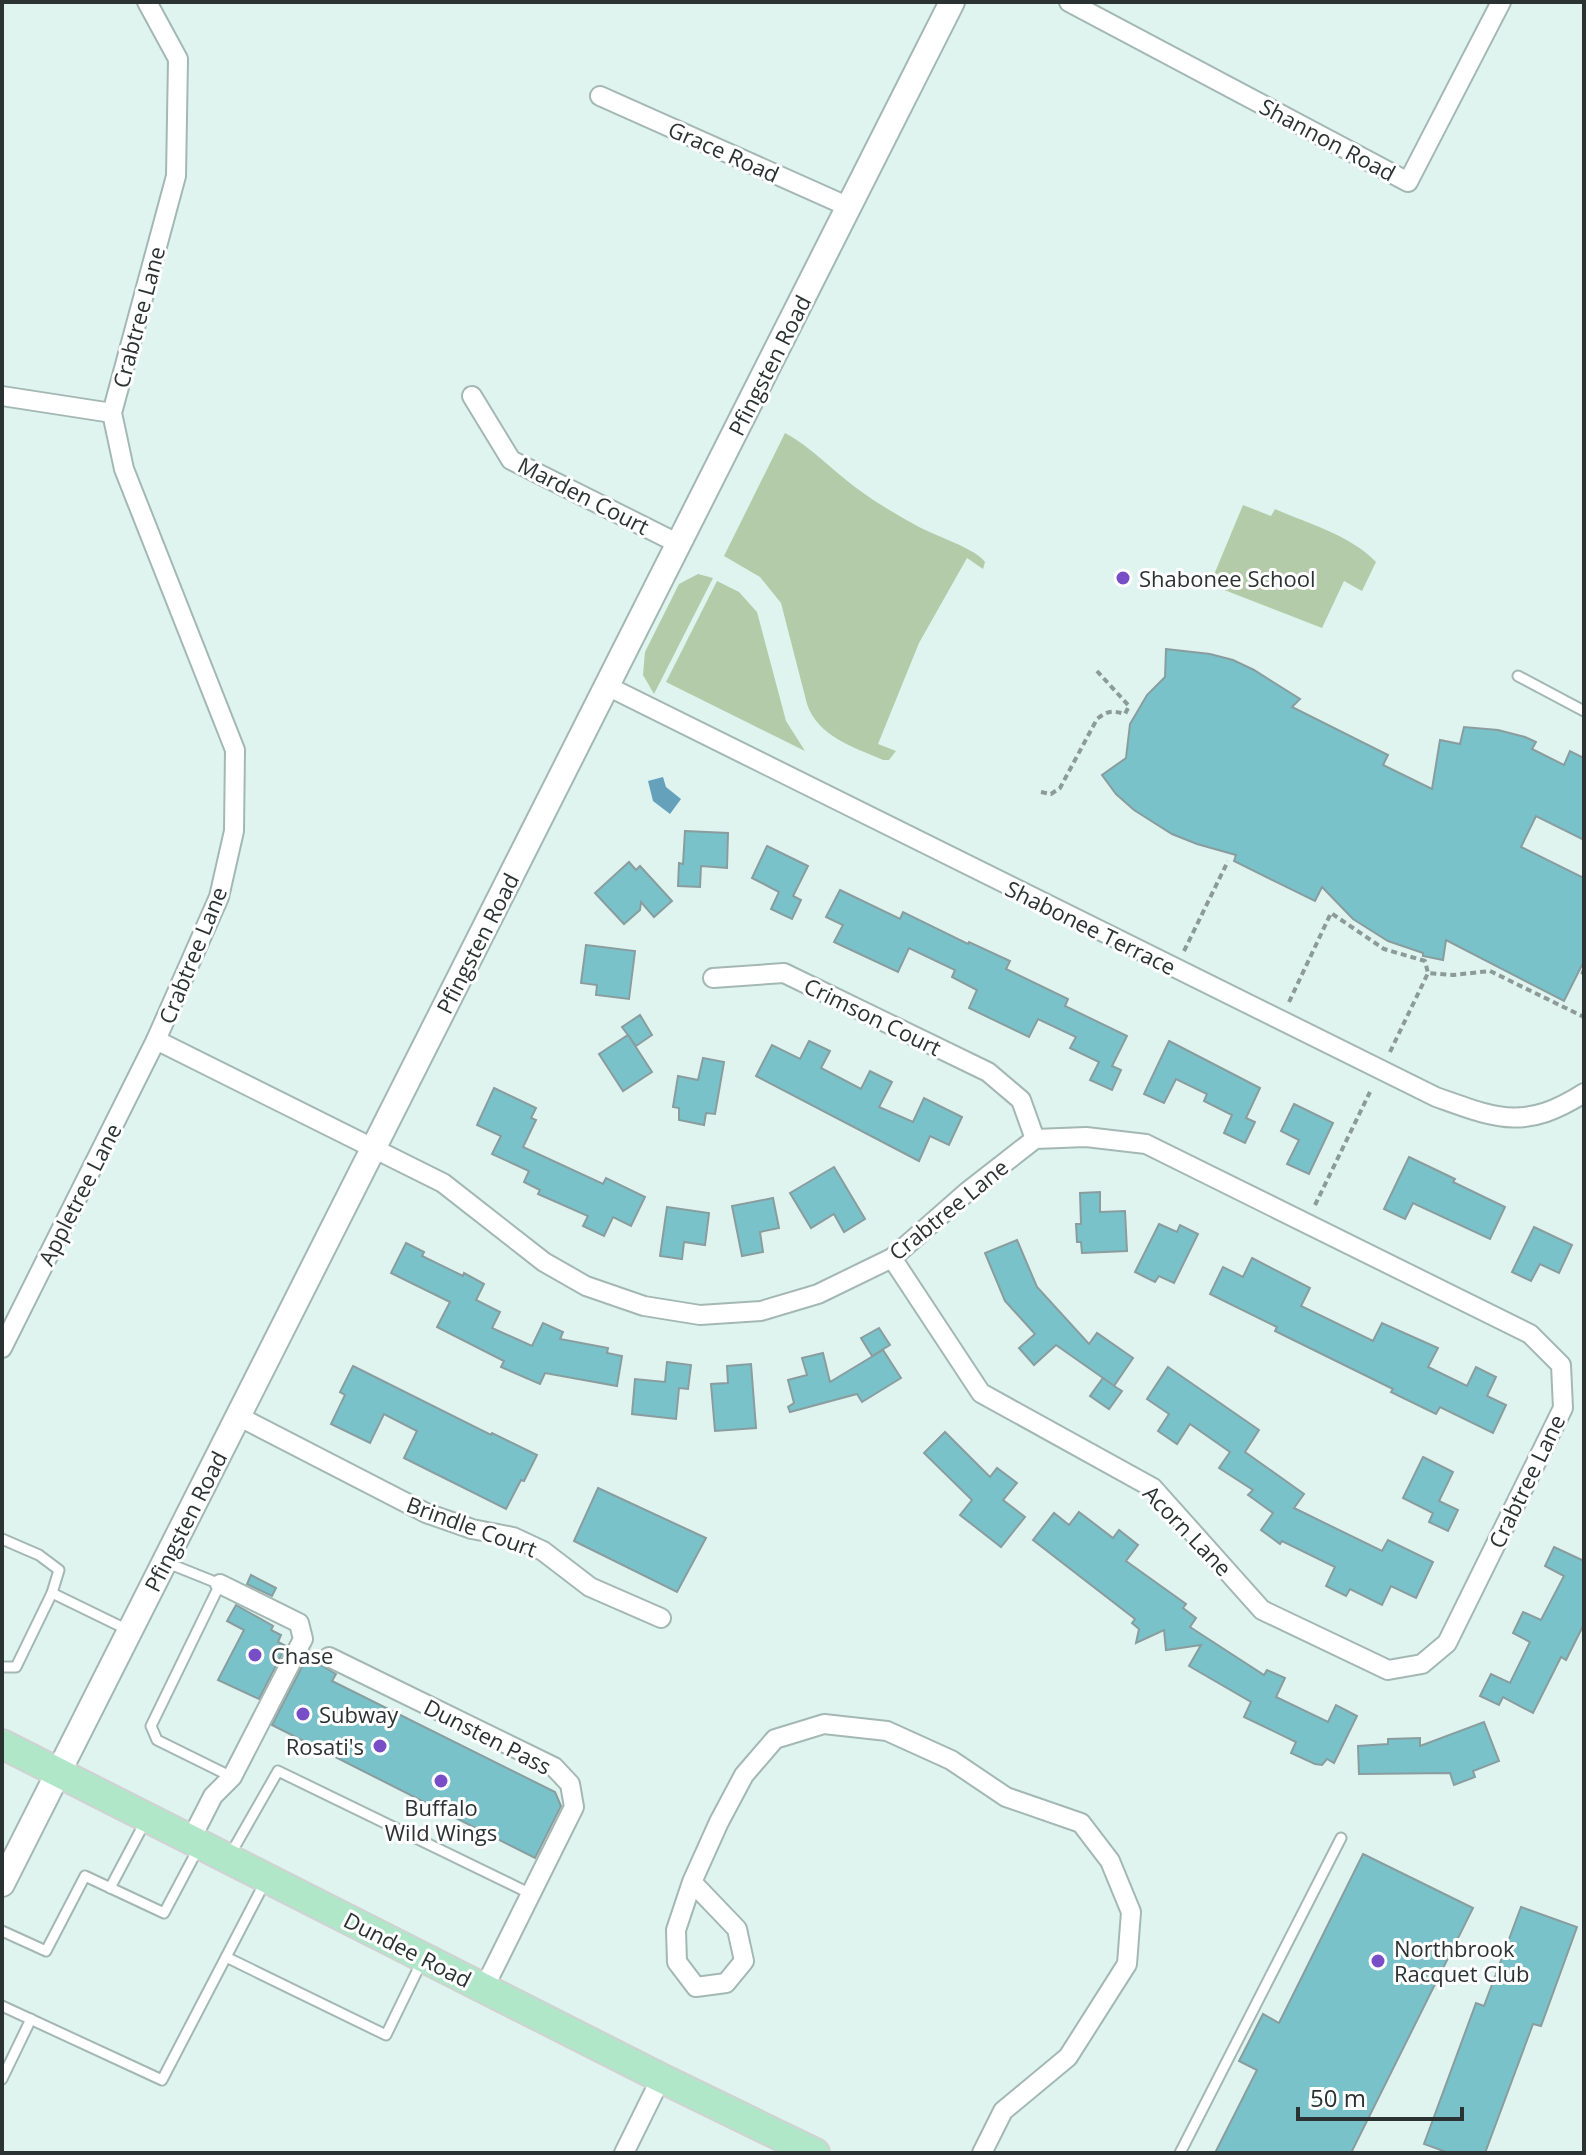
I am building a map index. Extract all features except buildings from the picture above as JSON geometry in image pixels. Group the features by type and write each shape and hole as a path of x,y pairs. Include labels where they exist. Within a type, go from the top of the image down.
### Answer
{"main road":[{"name":"Pfingsten Road","path":"2,1884 952,2"},
{"name":"Dundee Road","path":"2,1744 815,2153"}],"street":[{"name":"Crabtree Lane","path":"147,2 178,59 176,176 112,413 124,469 235,750 234,831 219,897 156,1040 443,1183 544,1262 586,1286 644,1306 700,1315 761,1311 818,1294 892,1258 967,1192 1035,1139 1086,1137 1146,1144 1530,1334 1561,1365 1563,1408 1447,1643"},
{"name":"Shannon Road","path":"1069,2 1408,182 1501,2"},
{"name":"Grace Road","path":"600,96 849,207"},
{"path":"2,396 112,413"},
{"name":"Marden Court","path":"472,396 511,460 679,544"},
{"name":"Shabonee Terrace","path":"607,686 1436,1097 1510,1119 1540,1114 1584,1093"},
{"name":"Crimson Court","path":"713,978 784,973 988,1072 1021,1100 1035,1139"},
{"name":"Appletree Lane","path":"2,1348 156,1040"},
{"name":"Acorn Lane","path":"892,1258 981,1393 1153,1488 1262,1610 1388,1670 1422,1664 1447,1643"},
{"name":"Brindle Court","path":"238,1416 426,1513 472,1529 513,1537 543,1551 590,1587 661,1618"},
{"path":"196,1841 213,1796 232,1777 303,1639 299,1623 220,1584"},
{"name":"Dunsten Pass","path":"329,1657 554,1767 570,1784 574,1807 484,1988"},
{"path":"692,1882 737,1929 744,1961 726,1983 696,1987 677,1962 676,1930 692,1882 744,1775 775,1739 824,1724 887,1731 951,1760 1006,1797 1081,1823 1110,1861 1131,1912 1127,1964 1068,2057 1003,2111 982,2153"},
{"path":"624,2153 661,2078"}],"lane":[{"path":"1518,676 1584,711"},
{"path":"2,1539 39,1555 59,1570 52,1593 16,1667 2,1667"},
{"path":"165,1562 220,1584 151,1726 157,1740 232,1777"},
{"path":"52,1593 130,1631"},
{"path":"228,1858 278,1771 531,1894"},
{"path":"110,1888 147,1817"},
{"path":"1180,2153 1341,1838"},
{"path":"2,1931 46,1951 85,1876 164,1913 196,1841"},
{"path":"2,2006 162,2080 267,1878"},
{"path":"226,1957 386,2035 424,1957"},
{"path":"2,2079 31,2019"}],"path":[{"path":"1041,792 1051,794 1060,788 1097,719 1105,712 1114,710 1125,714 1129,706 1097,671"},
{"path":"1184,951 1228,861"},
{"path":"1289,1002 1331,913 1384,949 1425,961 1428,973 1390,1052"},
{"path":"1428,973 1453,975 1490,971 1584,1017"},
{"path":"1311,1214 1370,1092"}],"green space":[{"path":"785,433 878,503 974,553 985,562 983,569 967,558 919,643 878,744 896,751 889,760 838,740 819,725 807,704 781,603 760,577 724,556"},
{"path":"1243,505 1271,516 1275,509 1354,544 1376,562 1362,591 1344,581 1322,628 1214,586 1213,577"},
{"path":"698,574 713,578 654,694 643,675 645,652 679,584"},
{"path":"717,581 739,592 757,612 786,721 805,751 666,682"}],"water":[{"path":"663,777 666,787 681,799 670,814 653,801 648,781"}],"place":[{"name":"Shabonee School","path":"1123,578"},
{"name":"Chase","path":"255,1655"},
{"name":"Subway","path":"303,1714"},
{"name":"Rosati's","path":"380,1746"},
{"name":"Buffalo Wild Wings","path":"441,1781"},
{"name":"Northbrook Racquet Club","path":"1378,1961"}]}
